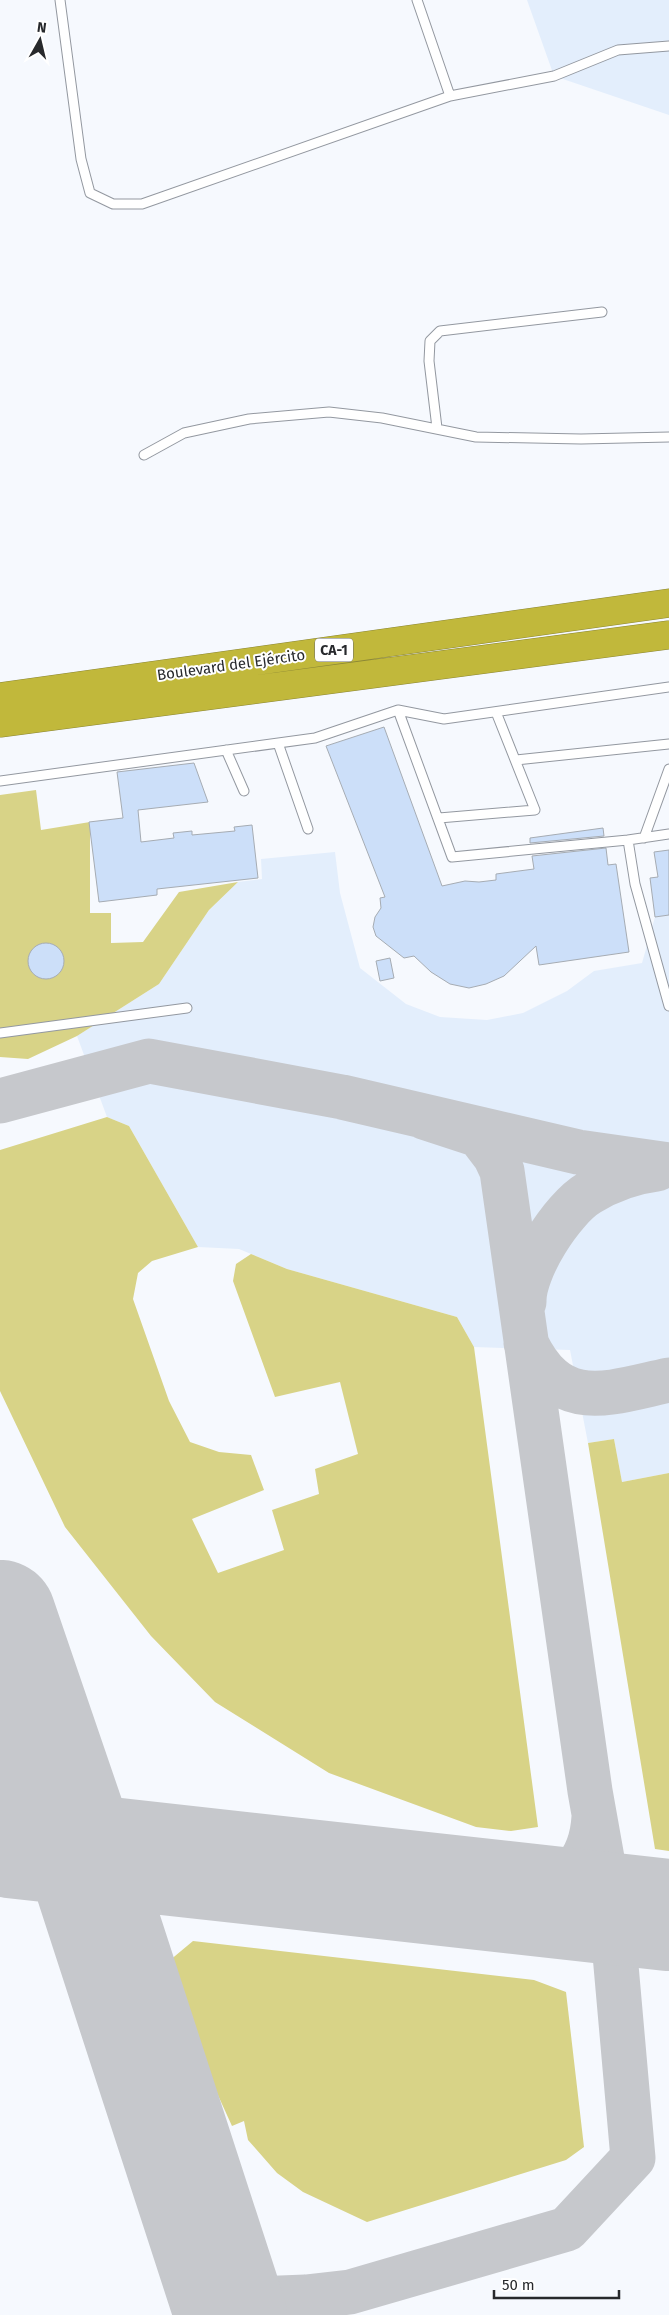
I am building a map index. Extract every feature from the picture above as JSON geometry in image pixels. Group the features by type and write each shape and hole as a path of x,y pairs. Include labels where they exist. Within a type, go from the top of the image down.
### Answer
{"highway":[{"name":"Boulevard del Ejército","path":"0,697 669,603"},
{"name":"Boulevard del Ejército","path":"0,723 669,635"}],"lane":[{"path":"60,0 81,160 90,193 113,204 142,204 450,96 554,76 618,50 669,46"},
{"path":"417,0 450,96"},
{"path":"437,428 429,360 430,342 440,331 602,312"},
{"path":"144,454 184,434 250,419 329,412 382,418 476,437 582,439 669,437"},
{"path":"0,781 315,738 398,710 444,719 669,687"},
{"path":"398,710 440,818 452,857 628,840 669,834"},
{"path":"440,818 534,810 496,712"},
{"path":"278,744 308,829"},
{"path":"516,760 669,744"},
{"path":"226,750 244,791"},
{"path":"644,838 665,791 669,769"},
{"path":"628,840 635,884 669,1006"},
{"path":"0,1033 187,1008"}],"shaded area":[{"path":"527,0 669,0 669,115 554,76"},
{"path":"36,790 41,830 90,822 90,913 111,913 111,943 143,942 179,892 238,882 209,910 159,984 77,1036 28,1059 0,1057 0,795"},
{"path":"335,852 340,893 360,968 406,1004 440,1017 487,1020 523,1013 567,991 594,971 642,963 655,917 669,915 669,1473 622,1482 614,1439 588,1443 570,1350 474,1347 457,1317 287,1269 239,1249 198,1247 129,1126 107,1117 77,1036 159,984 209,910 238,882 262,879 261,859"},
{"path":"107,1117 129,1126 198,1247 152,1261 138,1273 133,1299 169,1401 190,1442 219,1452 251,1455 264,1490 192,1519 218,1573 284,1550 272,1510 319,1494 315,1469 358,1454 340,1382 275,1397 233,1281 236,1264 251,1254 287,1269 457,1317 474,1347 538,1827 511,1831 476,1827 329,1773 215,1702 151,1636 65,1527 0,1391 0,1150"},
{"path":"614,1439 622,1482 669,1473 669,1851 655,1849 588,1443"},
{"path":"193,1941 534,1980 566,1992 584,2147 566,2160 367,2222 303,2192 277,2173 248,2140 244,2121 232,2126 171,1992 169,1961"}],"building":[{"path":"384,727 442,886 465,881 496,880 496,874 534,869 532,856 606,848 608,865 616,864 629,952 539,965 536,946 504,976 486,984 469,988 450,984 431,972 414,956 404,958 376,936 373,927 375,917 381,908 380,898 385,897 326,746"},
{"path":"194,763 208,802 138,810 141,842 174,838 173,833 192,831 192,835 235,831 234,827 252,825 258,878 157,889 157,895 99,902 89,822 123,818 117,772"},
{"path":"603,828 604,836 530,843 530,838"},
{"path":"669,850 669,915 655,917 650,878 658,877 654,852"},
{"path":"46,943 59,948 64,961 59,974 46,979 33,974 28,961 33,948"},
{"path":"390,958 394,978 380,981 376,961"}],"taxiway":[{"path":"0,1101 149,1061 342,1097 578,1152 669,1165"},
{"path":"226,2300 306,2297 350,2292 567,2229 633,2158 611,1909 590,1791 502,1171 495,1156 479,1135 424,1117"},
{"path":"524,1302 525,1289 537,1258 556,1226 567,1212 589,1193 613,1180 630,1174 657,1169"},
{"path":"526,1343 539,1366 554,1381 570,1389 587,1393 606,1393 669,1380"},
{"path":"69,1817 84,1832 100,1842 136,1856"},
{"path":"517,1899 548,1888 572,1872 587,1850 592,1835 594,1817"},
{"path":"100,1911 108,1877 119,1866 136,1856"}],"runway":[{"path":"0,1616 80,1850 231,2315"},
{"path":"10,1842 669,1915"}]}
